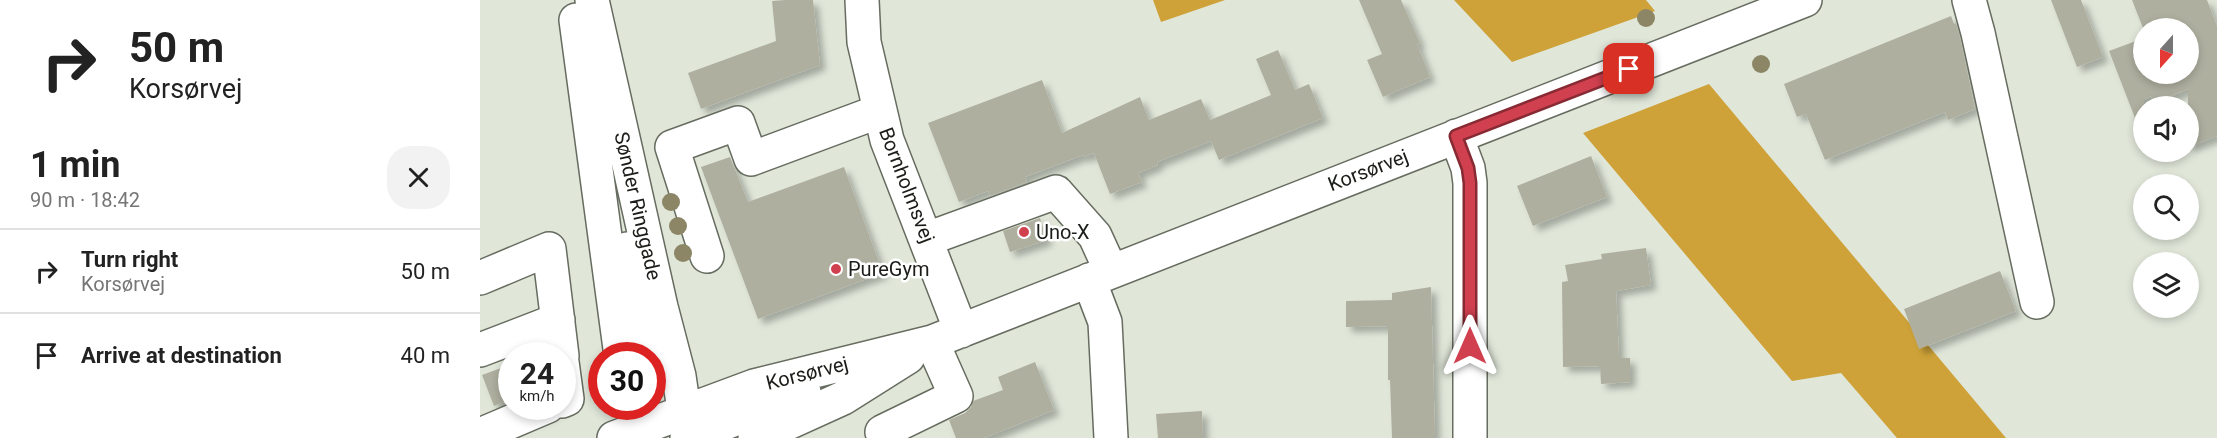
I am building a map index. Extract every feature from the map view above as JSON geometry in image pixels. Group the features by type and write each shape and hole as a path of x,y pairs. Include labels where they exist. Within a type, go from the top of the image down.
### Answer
{"street":[{"name":"Sønder Ringgade","path":"574,0 619,342"},
{"path":"578,0 605,111 643,342"},
{"name":"Sønder Ringgade","path":"592,0 661,307 679,376 657,429"},
{"name":"Bornholmsvej","path":"862,0 864,42 887,141 927,239 956,396 882,432 885,438"},
{"name":"Korsørvej","path":"755,438 843,399 946,336 1805,0"},
{"path":"1969,0 2037,302"},
{"path":"707,256 672,147 738,123 751,159 880,111"},
{"path":"1456,136 1468,168 1470,183 1470,438"},
{"path":"927,239 1056,192 1095,236 1105,322 1111,438"},
{"path":"480,278 549,249 560,342"},
{"path":"480,350 558,320"},
{"path":"657,429 946,336"},
{"path":"480,435 515,420"}],"shaded area":[{"path":"1153,0 1225,0 1161,22"},
{"path":"1454,0 1646,0 1655,11 1512,62"},
{"path":"1709,84 2006,438 1897,438 1841,373 1792,381 1583,133"}],"building":[{"path":"813,0 820,65 701,109 688,73 776,41 772,1"},
{"path":"1359,0 1401,0 1420,43 1417,44 1430,77 1383,97 1367,60 1382,54"},
{"path":"2051,0 2081,0 2103,57 2077,67"},
{"path":"2132,0 2207,0 2217,26 2217,136 2199,143 2199,96 2188,96 2188,89 2171,96 2133,96 2133,113 2109,51 2133,42 2133,84 2199,84 2199,18 2139,18"},
{"path":"1951,16 1954,24 1956,23 1960,37 1975,109 1948,120 1945,112 1825,160 1806,114 1797,117 1784,84"},
{"path":"1278,50 1295,90 1309,84 1323,118 1219,160 1211,141 1157,162 1158,165 1138,173 1142,182 1110,194 1094,153 1025,177 1027,182 990,196 988,191 959,202 928,123 1042,80 1062,133 1140,97 1149,120 1201,99 1210,120 1271,95 1256,59"},
{"path":"1591,156 1607,197 1533,226 1517,186"},
{"path":"730,157 748,202 844,167 883,273 758,319 701,167"},
{"path":"1040,218 1047,240 1010,252 1003,231"},
{"path":"1646,248 1651,285 1616,291 1619,358 1630,358 1630,382 1601,384 1600,366 1563,367 1562,282 1568,281 1565,265 1602,259 1601,254"},
{"path":"2000,271 2016,311 1919,349 1904,309"},
{"path":"1431,287 1435,438 1392,438 1390,380 1388,380 1388,326 1346,327 1346,301 1392,300 1392,293"},
{"path":"1035,362 1054,410 984,438 956,438 949,420 965,413 973,401 1003,390 998,377"},
{"path":"498,369 498,404 494,406 482,375"},
{"path":"1202,411 1203,438 1158,438 1156,414"}],"place":[{"name":"Uno-X","path":"1024,232"},
{"name":"PureGym","path":"836,269"}],"route":[{"path":"1470,346 1470,183 1468,168 1456,136 1629,69"}]}
